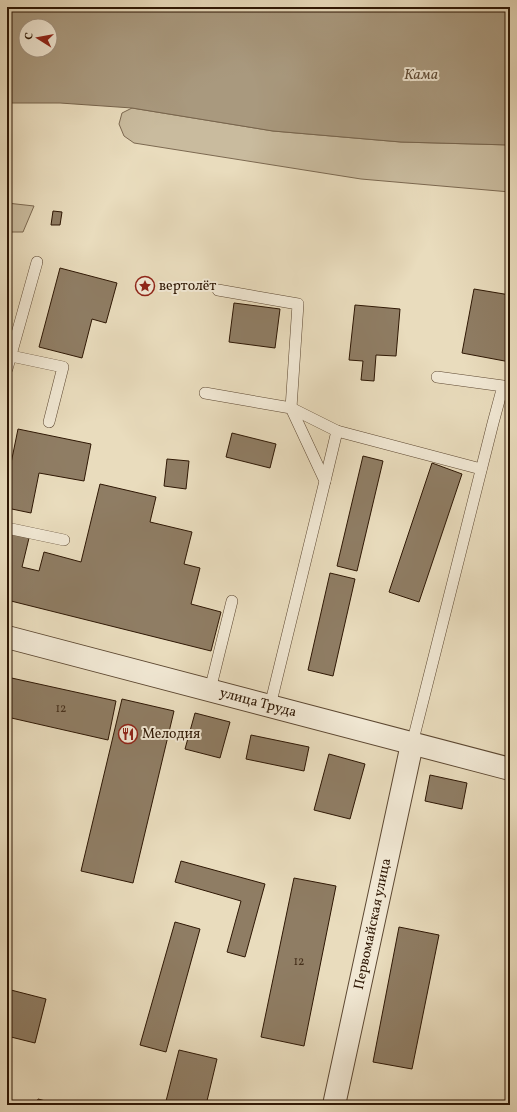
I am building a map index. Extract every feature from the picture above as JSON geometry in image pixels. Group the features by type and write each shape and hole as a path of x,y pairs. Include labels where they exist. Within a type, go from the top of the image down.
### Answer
{"street":[{"name":"улица Труда","path":"7,637 412,744 510,768"},
{"name":"Первомайская улица","path":"334,1105 412,744"}],"lane":[{"path":"7,369 37,262"},
{"path":"218,290 298,304 291,408 325,481"},
{"path":"11,356 63,367 49,422"},
{"path":"412,744 481,469 507,387 437,377"},
{"path":"205,393 291,408 337,431 481,469"},
{"path":"270,706 337,431"},
{"path":"7,528 64,540"},
{"path":"210,690 232,601"}],"shaded area":[{"path":"132,108 273,131 401,142 510,145 510,192 361,179 134,143 124,136 119,124 122,113"},
{"path":"7,203 34,206 23,232 7,232"}],"water":[{"name":"Кама","path":"7,7 510,7 510,145 401,142 273,131 132,108 60,103 7,103"}],"building":[{"path":"53,211 62,212 60,225 51,225"},
{"path":"60,268 117,283 106,323 92,319 82,358 39,347"},
{"path":"474,289 510,295 510,362 462,353"},
{"path":"234,303 280,309 275,348 229,342"},
{"path":"355,305 400,309 396,356 376,355 374,381 361,380 363,361 349,360"},
{"path":"18,429 91,444 84,481 39,473 31,513 7,508 7,483"},
{"path":"232,433 276,444 270,468 226,457"},
{"path":"363,456 383,461 357,571 337,566"},
{"path":"167,459 189,461 186,489 164,486"},
{"path":"432,463 462,474 419,602 389,592"},
{"path":"100,484 156,497 150,522 192,532 184,564 200,568 191,604 221,612 211,651 7,600 7,533 29,538 22,567 39,571 44,552 81,562"},
{"path":"330,573 355,579 333,676 308,670"},
{"path":"7,677 116,701 108,740 7,717"},
{"path":"122,699 174,711 133,883 81,871"},
{"path":"195,713 230,722 220,758 185,749"},
{"path":"251,735 309,747 304,771 246,759"},
{"path":"329,754 365,764 350,819 314,810"},
{"path":"430,775 467,783 462,809 425,801"},
{"path":"181,861 265,884 245,957 227,952 241,901 175,882"},
{"path":"294,878 336,886 304,1046 261,1037"},
{"path":"175,922 200,929 166,1052 140,1045"},
{"path":"399,927 439,935 412,1069 373,1062"},
{"path":"7,989 46,999 35,1043 7,1036"},
{"path":"179,1050 217,1059 206,1105 165,1105"},
{"path":"38,1099 61,1105 36,1105"},
{"path":"391,1101 453,1105 390,1105"}],"place":[{"name":"вертолёт","path":"145,286"},
{"name":"Мелодия","path":"128,734"}]}
